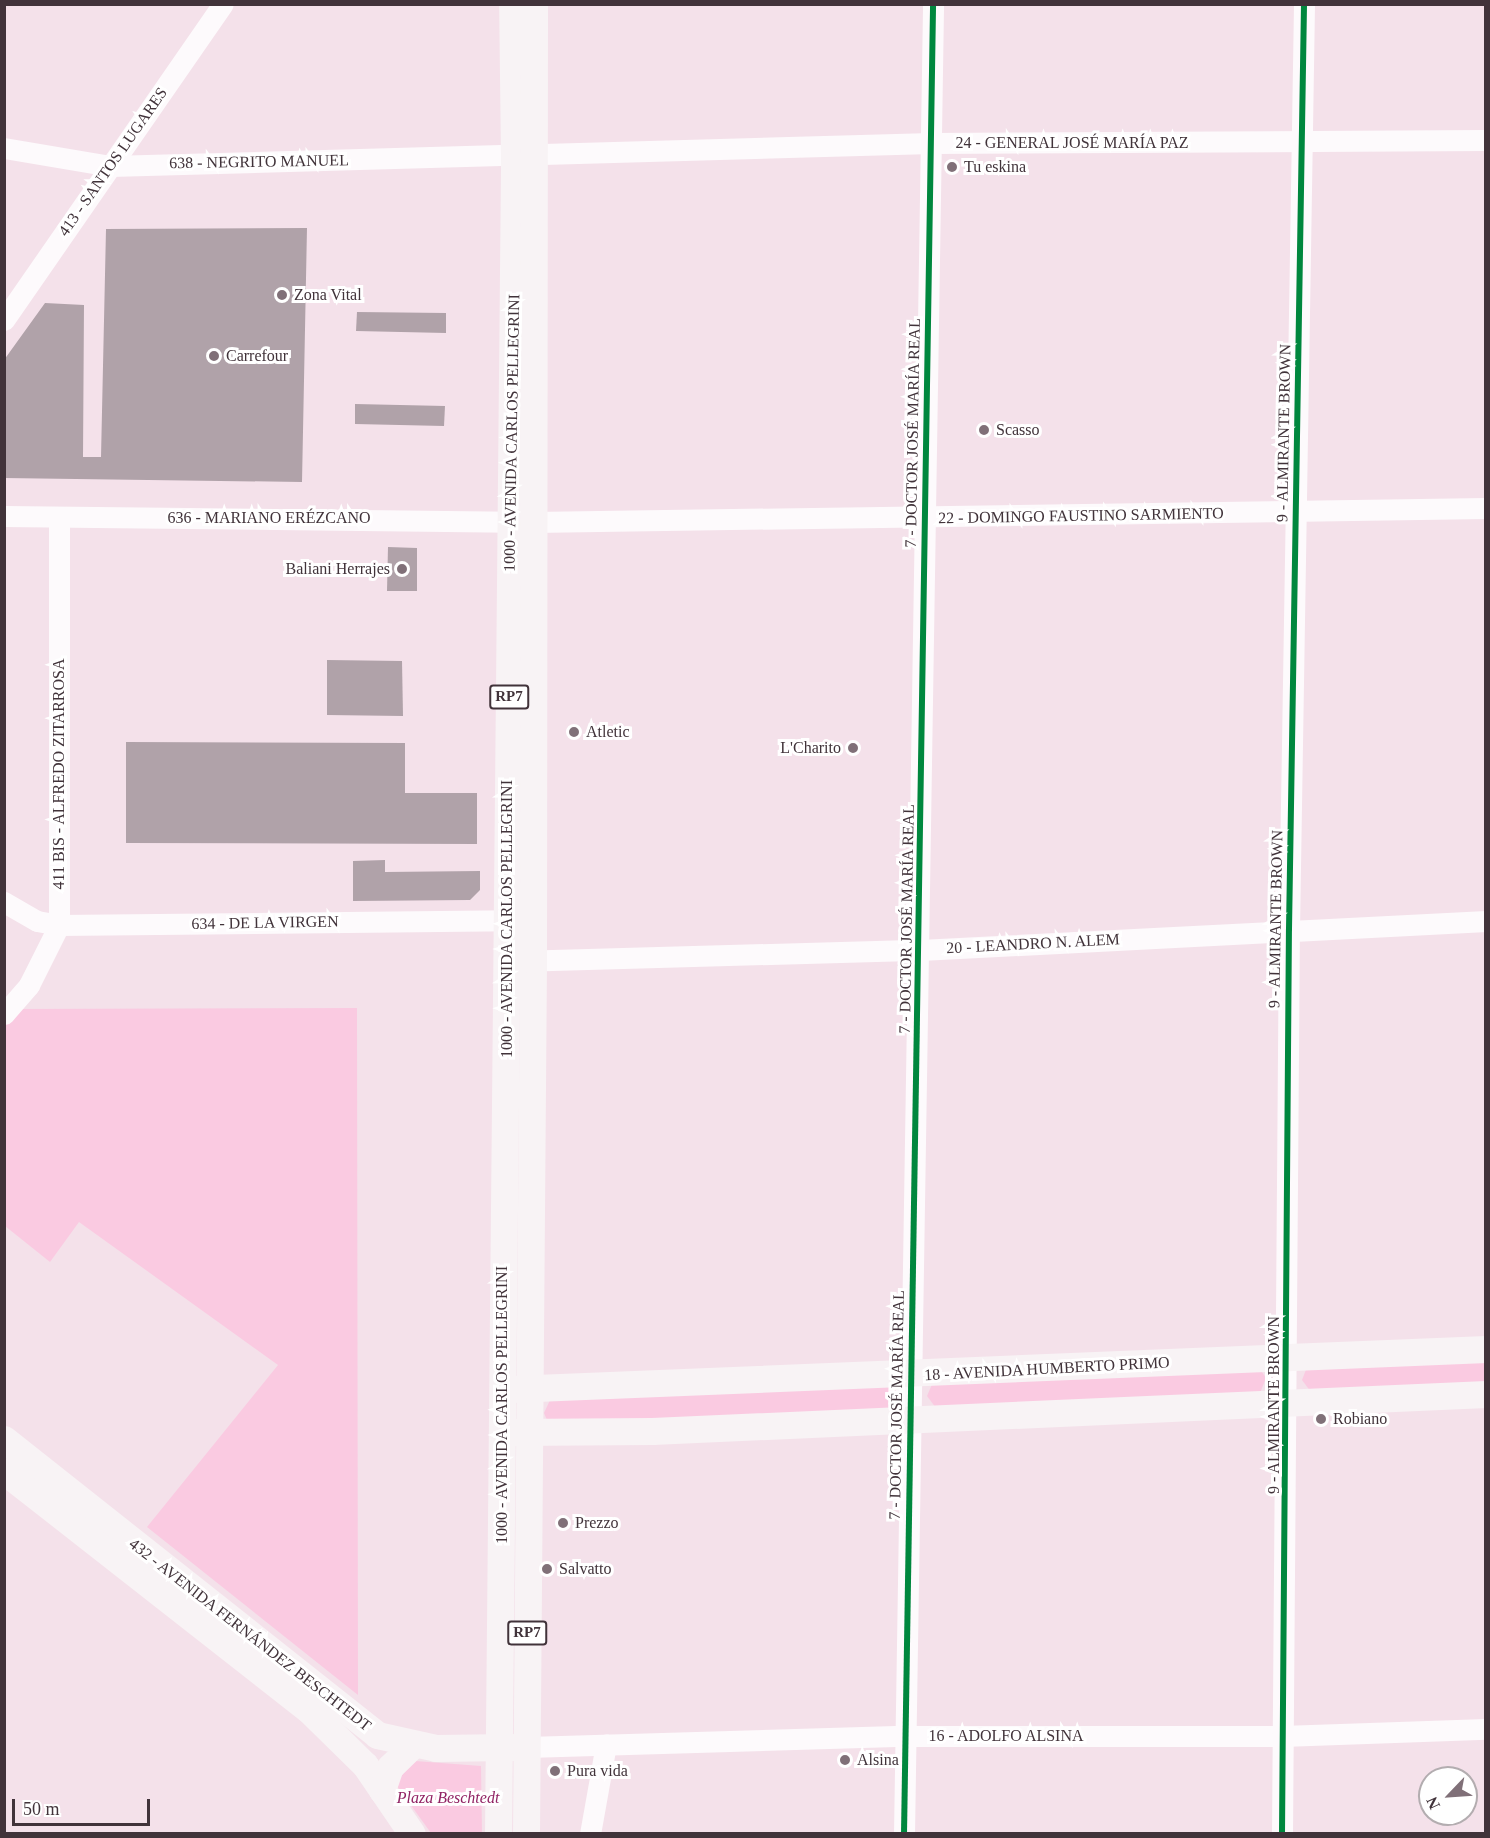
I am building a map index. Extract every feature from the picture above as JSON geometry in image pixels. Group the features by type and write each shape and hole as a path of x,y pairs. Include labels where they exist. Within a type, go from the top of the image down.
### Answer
{"main road":[{"name":"1000 - AVENIDA CARLOS PELLEGRINI","path":"512,4 525,157"},
{"name":"1000 - AVENIDA CARLOS PELLEGRINI","path":"498,1833 501,1432 514,1389 521,960 519,920 525,157 534,4"},
{"name":"18 - AVENIDA HUMBERTO PRIMO","path":"514,1389 911,1376 1485,1349"},
{"name":"1000 - AVENIDA CARLOS PELLEGRINI","path":"514,1389 528,1432 526,1833"},
{"path":"501,1432 652,1431 911,1417 1485,1394"},
{"name":"432 - AVENIDA FERNÁNDEZ BESCHTEDT","path":"4,1439 320,1693 377,1735 412,1746 527,1747"},
{"name":"432 - AVENIDA FERNÁNDEZ BESCHTEDT","path":"4,1471 308,1709 351,1749 412,1833"},
{"path":"382,1790 390,1767 412,1746"}],"street":[{"name":"413 - SANTOS LUGARES","path":"4,320 223,4"},
{"name":"7 - DOCTOR JOSÉ MARÍA REAL","path":"904,1833 920,950 933,4"},
{"name":"9 - ALMIRANTE BROWN","path":"1282,1833 1288,1402 1289,929 1304,142 1304,4"},
{"name":"24 - GENERAL JOSÉ MARÍA PAZ","path":"525,157 932,143 1485,140"},
{"name":"638 - NEGRITO MANUEL","path":"4,148 110,166 525,157"},
{"name":"22 - DOMINGO FAUSTINO SARMIENTO","path":"522,521 925,519 1485,508"},
{"name":"636 - MARIANO ERÉZCANO","path":"4,516 522,521"},
{"name":"411 BIS - ALFREDO ZITARROSA","path":"4,1014 29,985 59,925 59,517"},
{"name":"634 - DE LA VIRGEN","path":"4,902 37,921 59,925 519,920"},
{"name":"20 - LEANDRO N. ALEM","path":"521,960 920,950 1289,929 1485,921"},
{"name":"16 - ADOLFO ALSINA","path":"527,1747 904,1736 1282,1736 1485,1729"},
{"path":"590,1833 606,1744"}],"green space":[{"path":"357,1008 358,1695 147,1527 278,1365 79,1222 50,1262 5,1226 4,1021 14,1009"},
{"path":"1485,1356 1485,1385 1311,1392 1302,1380 1307,1367"},
{"path":"1258,1366 1266,1378 1260,1393 936,1408 927,1396 933,1382"},
{"path":"888,1383 897,1396 890,1410 560,1426 547,1420 544,1413 550,1400"},
{"name":"Plaza Beschtedt","path":"402,1760 481,1766 482,1833 431,1833 394,1782"}],"building":[{"path":"307,228 302,482 4,478 4,360 45,303 84,305 83,457 101,457 106,229"},
{"path":"357,312 446,313 446,333 356,331"},
{"path":"355,404 445,406 444,426 355,424"},
{"name":"Baliani Herrajes","path":"388,547 417,548 417,591 387,591"},
{"path":"327,660 402,661 403,716 327,715"},
{"path":"126,742 405,743 405,793 477,793 477,844 126,843"},
{"path":"385,860 385,872 480,871 480,890 470,900 353,901 353,861"}],"cycle path":[{"path":"904,1834 933,4"},
{"path":"1282,1834 1289,929 1304,4"}],"place":[{"name":"Tu eskina","path":"952,167"},
{"name":"Zona Vital","path":"282,295"},
{"name":"Carrefour","path":"214,356"},
{"name":"Scasso","path":"984,430"},
{"name":"Baliani Herrajes","path":"402,569"},
{"name":"Atletic","path":"574,732"},
{"name":"L'Charito","path":"853,748"},
{"name":"Robiano","path":"1321,1419"},
{"name":"Prezzo","path":"563,1523"},
{"name":"Salvatto","path":"547,1569"},
{"name":"Alsina","path":"845,1760"},
{"name":"Pura vida","path":"555,1771"}]}
